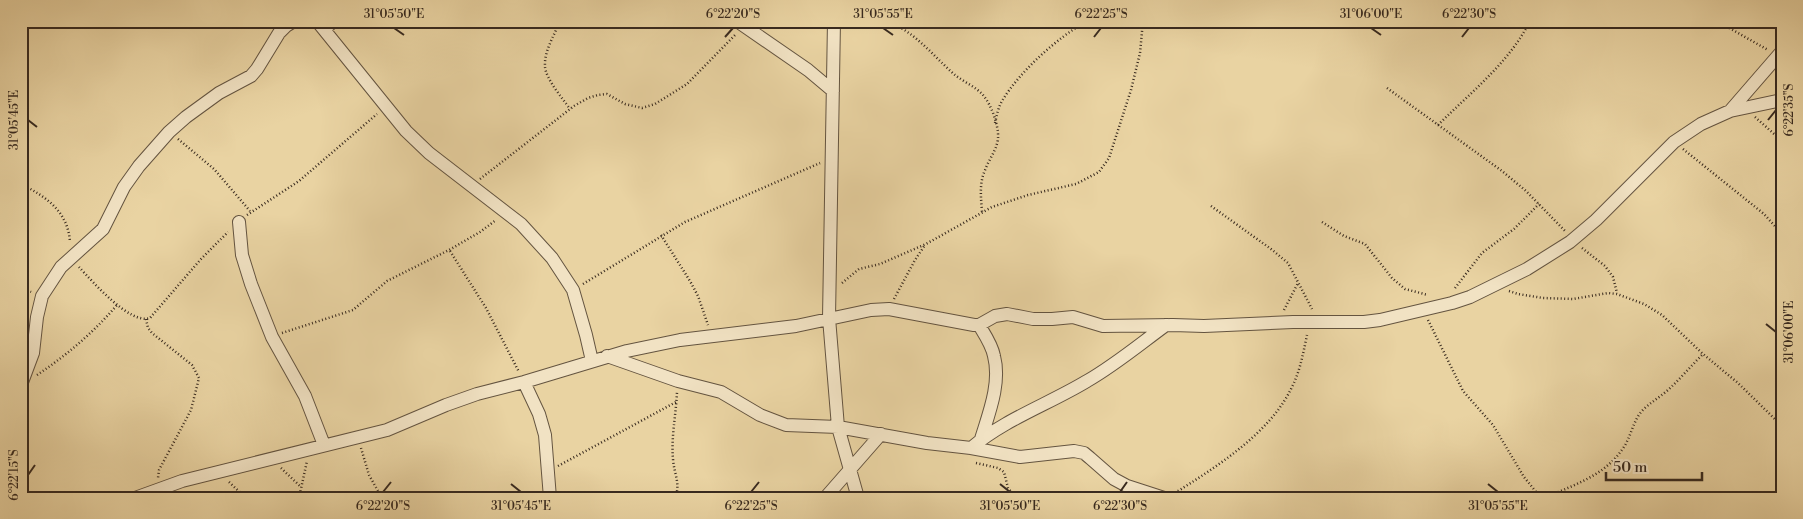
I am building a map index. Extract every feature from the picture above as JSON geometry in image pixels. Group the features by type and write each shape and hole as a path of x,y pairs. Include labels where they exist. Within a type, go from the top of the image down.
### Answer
{"street":[{"path":"21,385 33,353 36,317 42,296 61,267 103,229 124,187 139,166 169,132 219,93 251,76 279,33 294,21"},
{"path":"834,21 829,318 838,427 858,498"},
{"path":"325,24 406,131 429,153 506,212 542,246 563,273 573,290 592,361"},
{"path":"741,24 808,70 833,91"},
{"path":"1730,111 1780,53"},
{"path":"135,498 182,481 387,430 446,404 607,356 712,336 796,326 871,310 890,309 979,325 995,316 1007,314 1052,319 1073,317 1103,326 1204,326 1380,320 1452,303 1494,286 1572,241 1596,220 1674,142 1701,124 1730,111 1782,100"},
{"path":"239,222 242,255 248,275 272,337 305,396 324,445"},
{"path":"972,455 982,439 993,400 996,375 995,356 979,325"},
{"path":"982,439 1030,410 1087,382 1166,325"},
{"path":"607,356 678,381 721,392 766,418 786,425 838,427 880,434 972,455 1020,457 1074,451 1084,454 1114,479 1127,486 1166,498"},
{"path":"524,382 545,435 550,498"},
{"path":"825,498 850,472 880,434"}],"path":[{"path":"560,21 546,55 545,66 547,74 570,109"},
{"path":"886,21 908,31 955,75 981,93 990,109 998,136 996,147 982,181 980,193 982,212"},
{"path":"995,124 998,108 1024,73 1057,42 1087,21"},
{"path":"829,294 859,270 880,264 926,244 1002,202 1076,184 1092,176 1104,166 1109,158 1131,90 1140,53 1143,21"},
{"path":"1438,125 1499,66 1521,40 1530,21"},
{"path":"1717,21 1741,36 1780,53"},
{"path":"471,186 570,109 588,98 607,94 625,104 642,108 655,104 687,84 741,24"},
{"path":"1387,88 1502,171 1539,204 1576,247 1587,250 1605,266 1613,277 1617,294"},
{"path":"1745,108 1782,141"},
{"path":"169,132 214,169 251,211"},
{"path":"1674,142 1764,214 1782,234"},
{"path":"573,290 685,222 831,158"},
{"path":"21,184 51,202 64,218 69,232 70,257"},
{"path":"1451,293 1482,253 1509,234 1539,204"},
{"path":"1166,498 1247,442 1263,428 1282,406 1302,362 1314,322 1288,263 1211,206"},
{"path":"272,337 352,310 387,281 449,250 492,224 506,212"},
{"path":"1322,222 1344,236 1365,244 1392,278 1406,290 1430,295"},
{"path":"661,235 694,288 712,336"},
{"path":"890,309 915,260 926,244"},
{"path":"449,250 486,308 524,382"},
{"path":"1278,323 1298,283"},
{"path":"1494,286 1518,294 1543,298 1573,299 1608,293 1617,294 1644,304 1662,315 1703,354 1738,382 1781,424"},
{"path":"33,378 84,340 117,305"},
{"path":"1423,310 1463,391 1492,425 1524,478 1541,498"},
{"path":"146,319 148,328 152,333 192,365 199,378 191,410 159,470 157,490"},
{"path":"1545,498 1610,465 1626,444 1636,419 1703,354"},
{"path":"675,498 678,489 678,478 673,461 678,381"},
{"path":"548,472 676,402"},
{"path":"358,438 370,475 382,498"},
{"path":"299,498 310,448"},
{"path":"972,455 1001,469 1006,476 1010,492 1016,498"},
{"path":"272,458 301,488"},
{"path":"221,471 232,486 246,498"}]}
